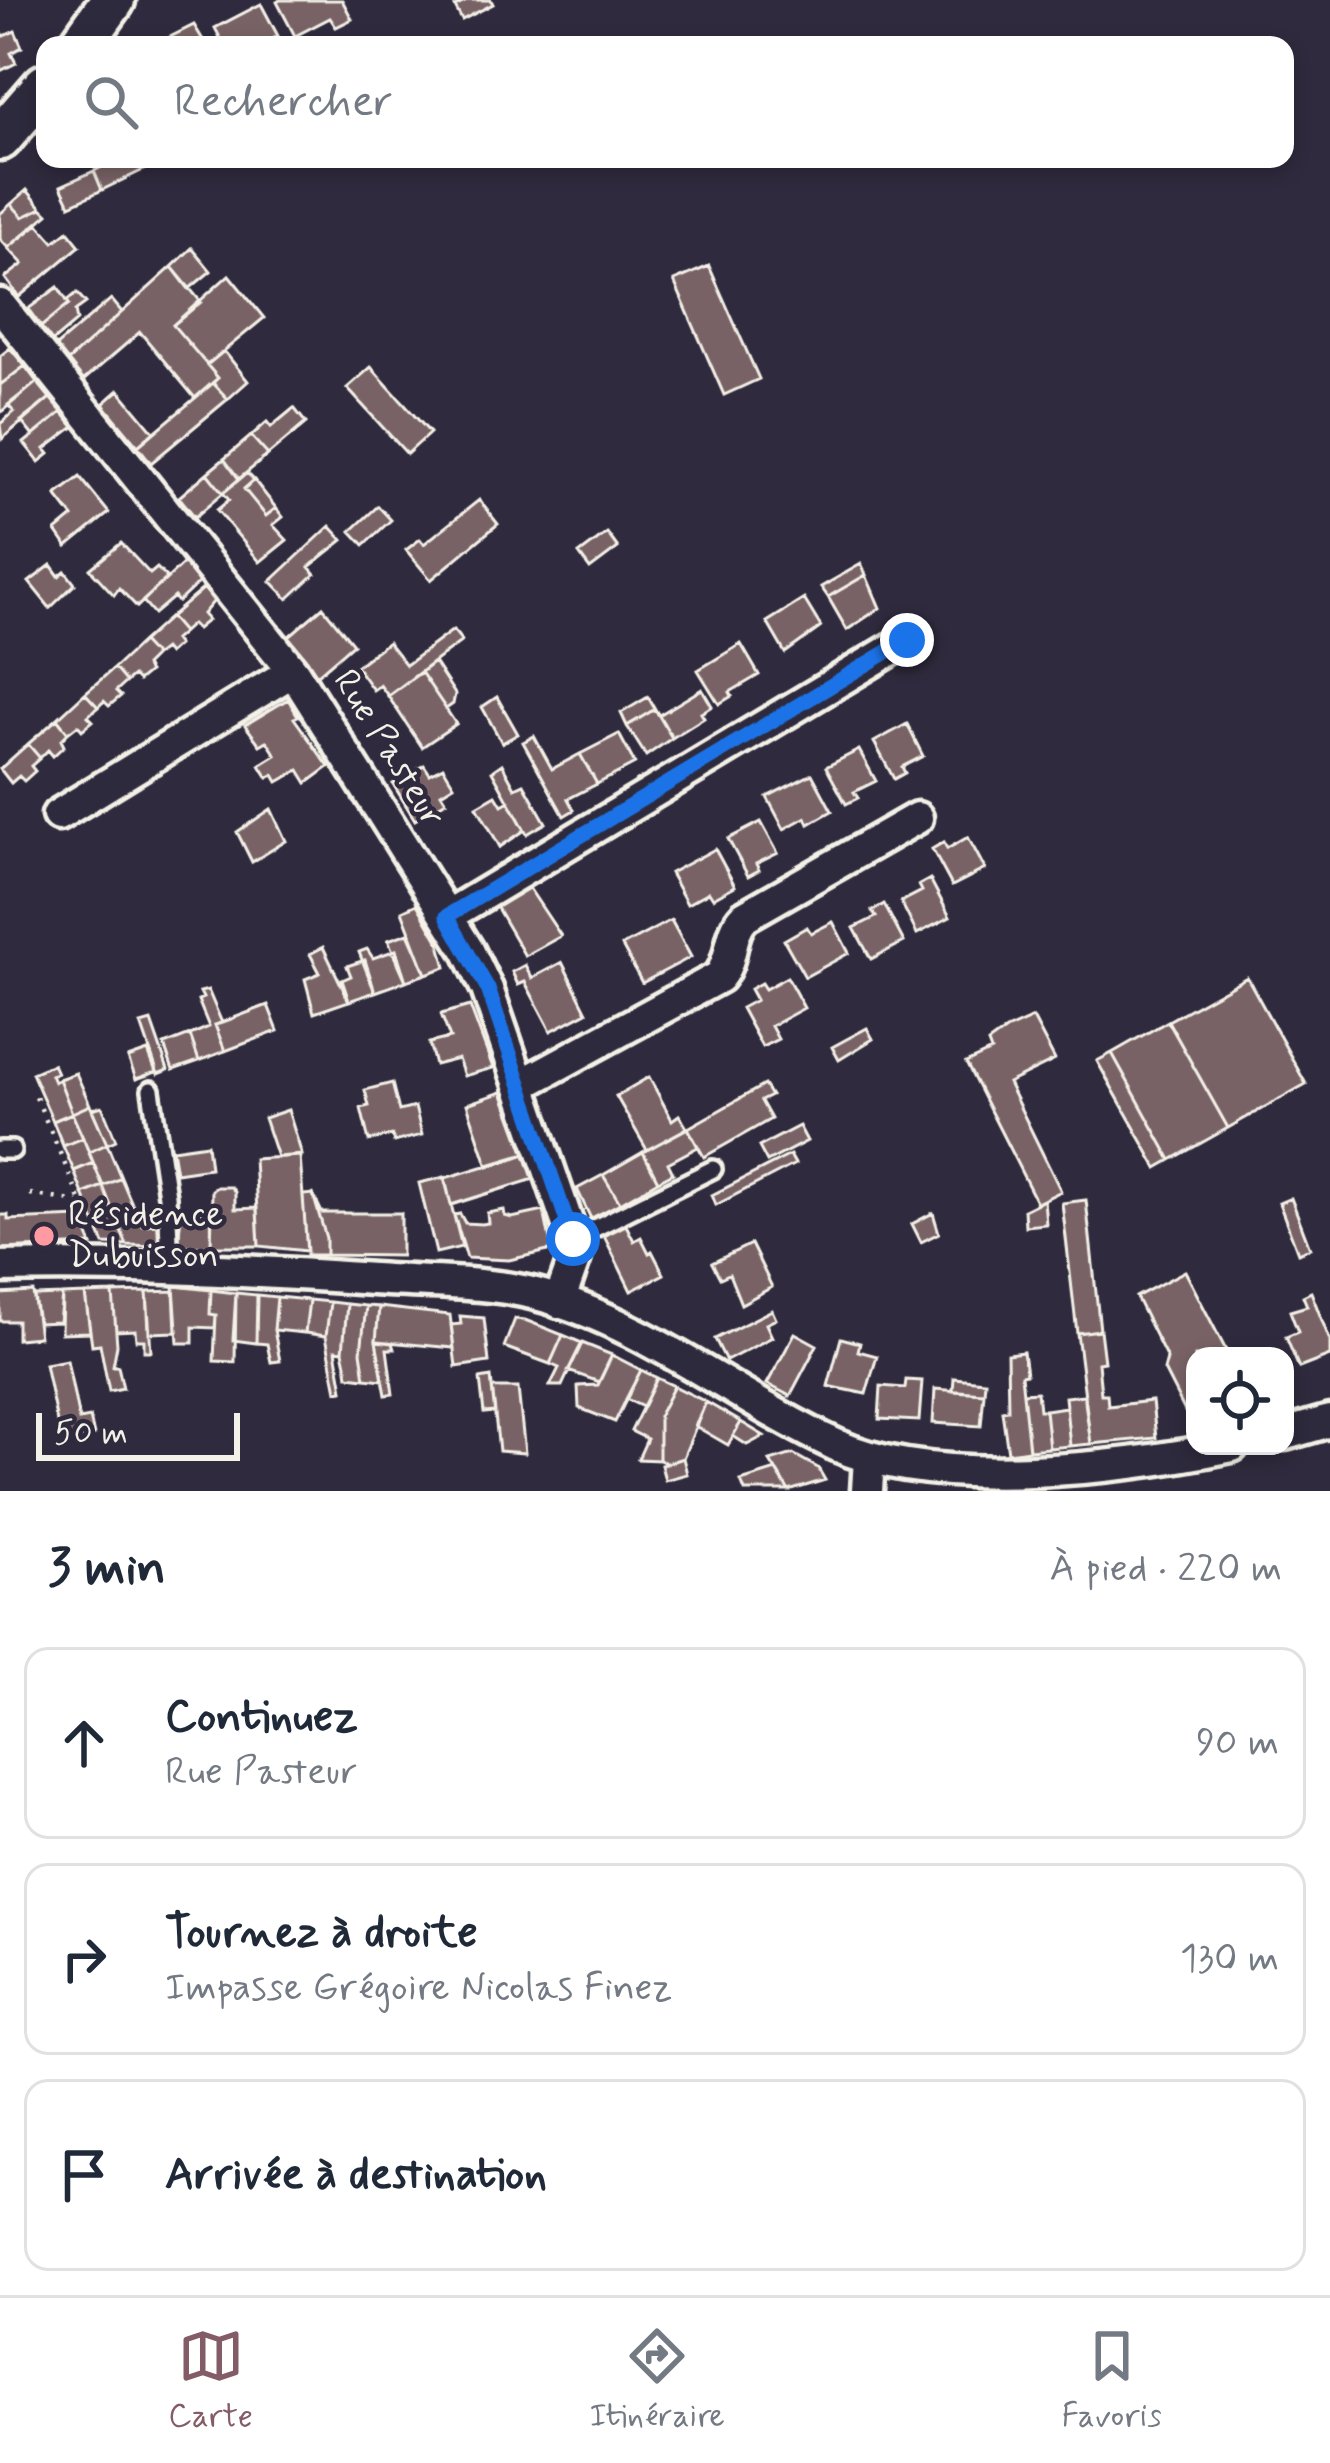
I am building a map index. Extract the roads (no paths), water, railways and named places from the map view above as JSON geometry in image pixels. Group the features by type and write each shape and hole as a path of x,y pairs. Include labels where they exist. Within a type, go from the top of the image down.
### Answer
{"street":[{"path":"87,36 113,0"},
{"path":"0,138 36,96"},
{"name":"Rue Pasteur","path":"0,305 292,671 447,916 488,989 573,1239"},
{"path":"447,916 907,640"},
{"path":"58,815 292,671"},
{"path":"521,1085 719,977 727,966 736,925 745,916 917,818"},
{"path":"559,1302 572,1266 573,1239"},
{"path":"0,1267 170,1265 505,1288 559,1302 634,1335 822,1438 869,1458 939,1468 1007,1470 1186,1454"},
{"path":"1294,1431 1330,1420"},
{"path":"867,1491 869,1458"}],"lane":[{"path":"151,1090 167,1196 170,1265"},
{"path":"573,1239 713,1168"}],"place":[{"name":"Résidence Dubuisson","path":"44,1236"}]}
